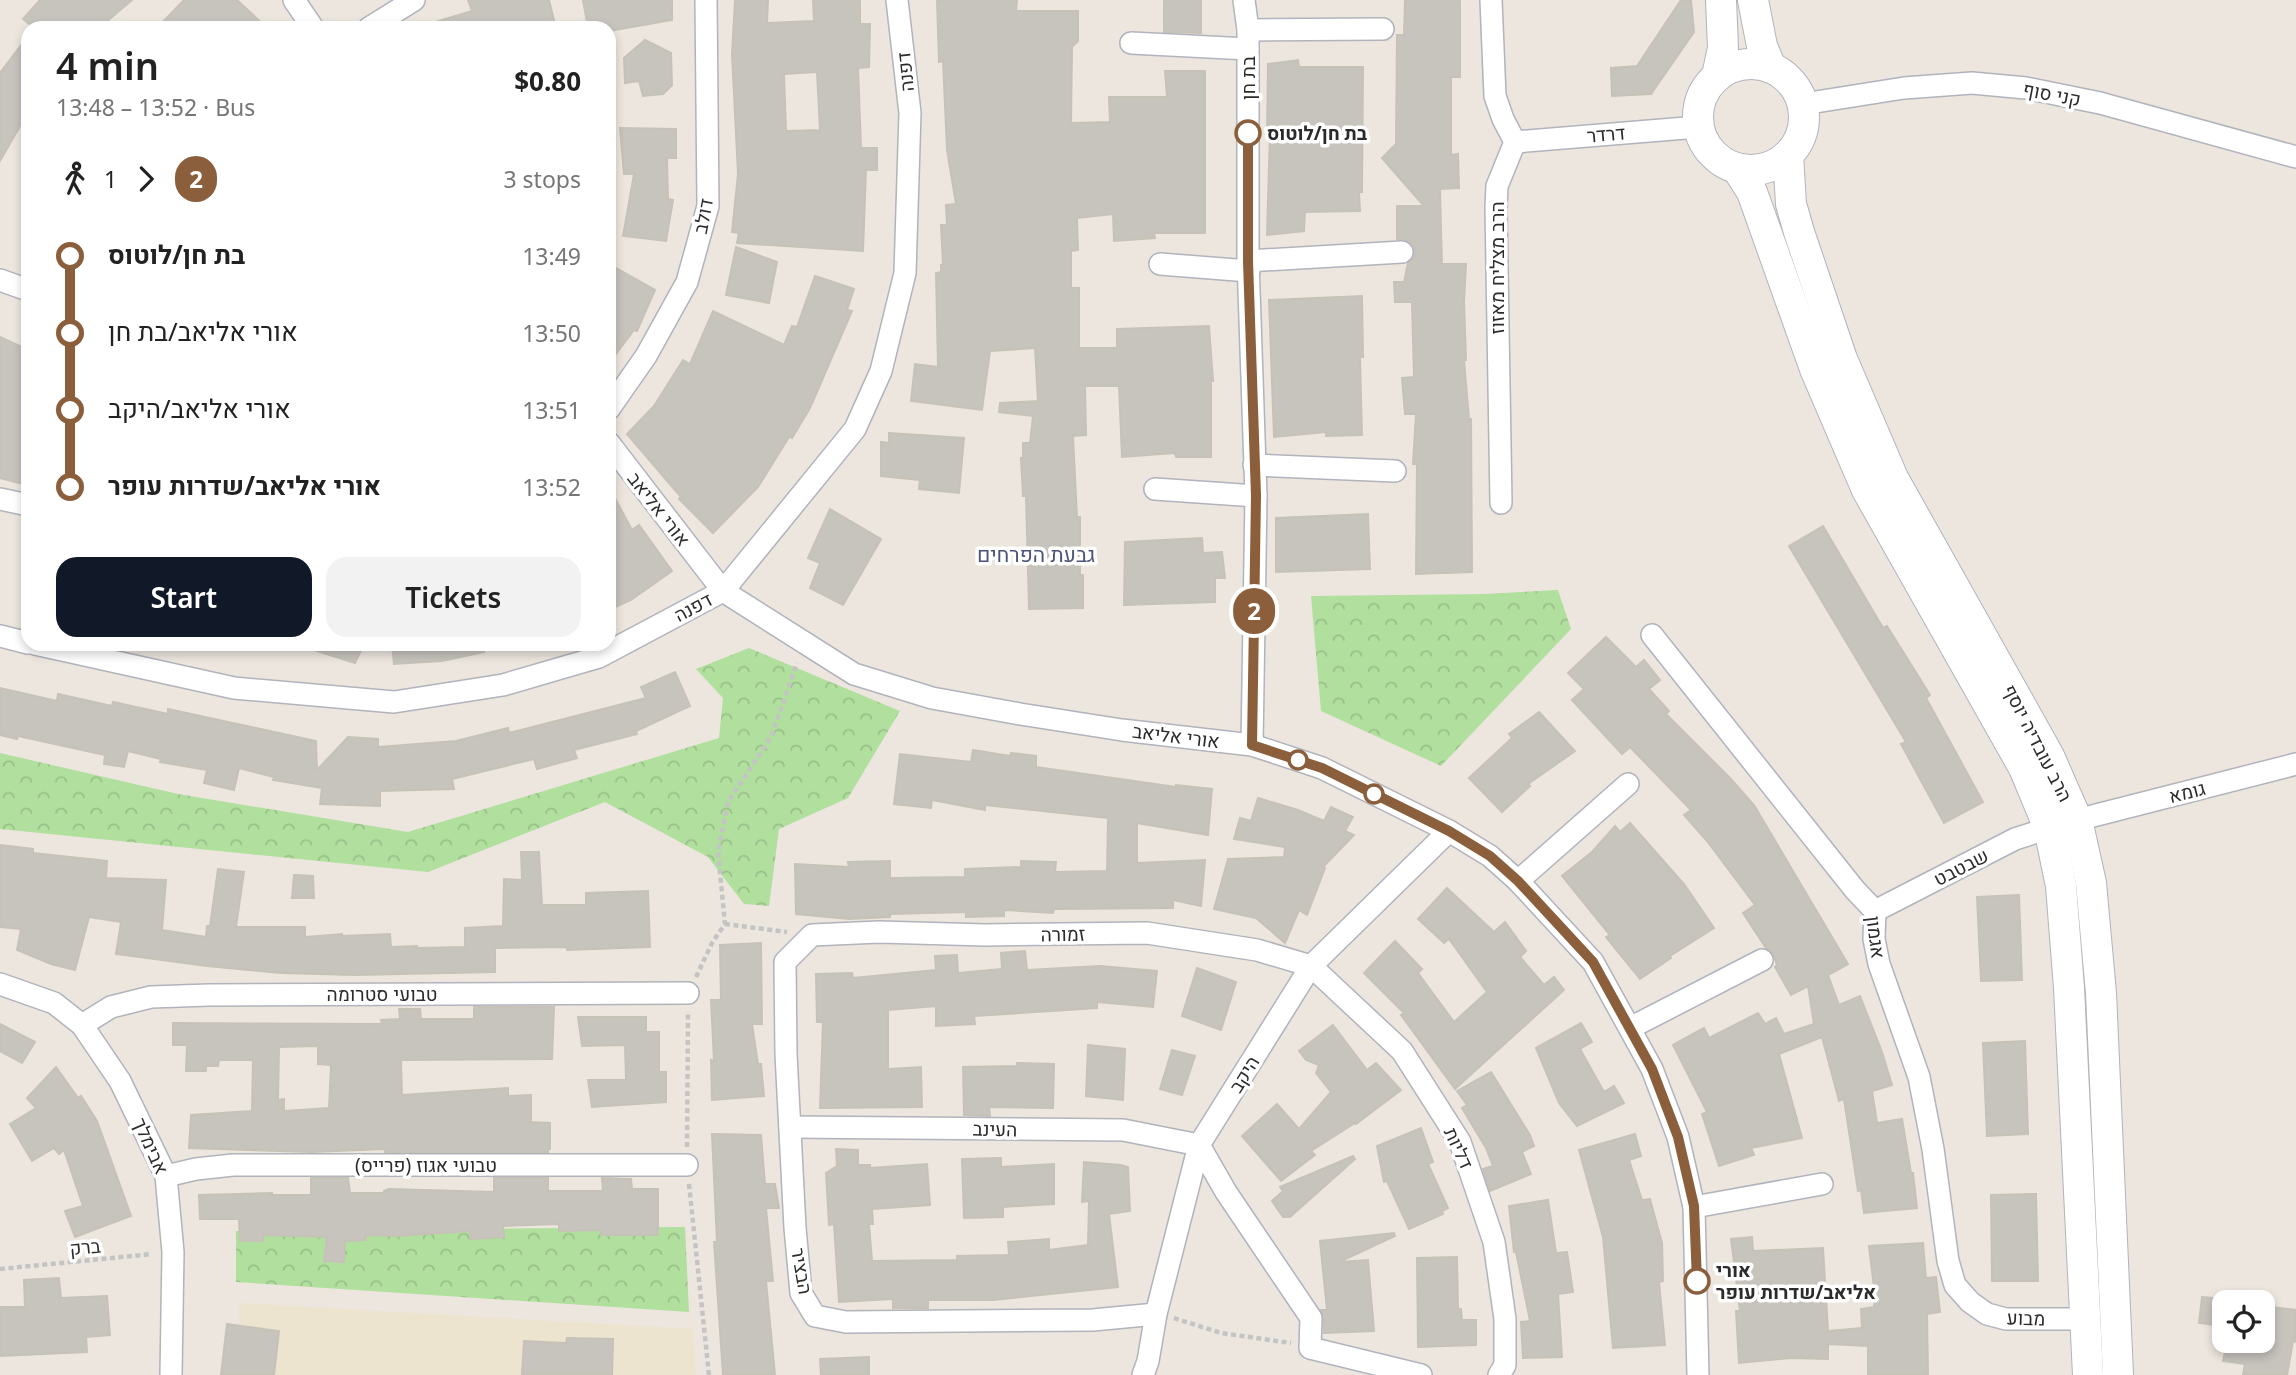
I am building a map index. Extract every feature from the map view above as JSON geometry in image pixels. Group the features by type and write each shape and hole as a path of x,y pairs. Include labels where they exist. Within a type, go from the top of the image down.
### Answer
{"street":[{"path":"294,0 308,21"},
{"path":"380,21 414,0"},
{"name":"דולב","path":"616,399 646,356 687,282 708,206 706,0"},
{"name":"דפנה","path":"616,648 723,591 855,429 881,371 905,273 910,113 897,0"},
{"name":"בת חן","path":"1244,0 1248,40 1248,266 1256,496 1252,745"},
{"path":"1491,0 1495,96 1503,120 1515,142"},
{"path":"1717,76 1723,48 1721,0"},
{"path":"1753,0 1762,46 1771,68"},
{"path":"1131,43 1248,40 1383,29"},
{"path":"1750,63 1771,68 1782,74 1795,88 1802,104 1804,125 1798,143 1776,165 1758,170 1738,170 1715,158 1699,135 1698,105 1710,82 1724,70 1750,63"},
{"name":"קני סוף","path":"1802,104 1918,87 1972,83 2026,88 2100,103 2296,157"},
{"name":"דרדר","path":"1515,142 1698,127"},
{"name":"הרב מצליח מאזוז","path":"1501,503 1496,208 1497,186 1515,142"},
{"name":"הרב עובדיה יוסף","path":"1788,155 1791,204 1798,232 1842,359 1893,478 2049,755 2077,820 2091,883 2101,993 2118,1375"},
{"name":"הרב עובדיה יוסף","path":"1738,170 1752,192 1815,369 1867,490 2024,768 2049,828 2061,886 2069,988 2088,1375"},
{"path":"1160,264 1248,266 1402,252"},
{"path":"0,280 21,288"},
{"name":"אורי אליאב","path":"616,452 723,591 854,674 932,698 1122,730 1252,745 1322,768 1449,831 1490,856 1518,881 1593,962 1652,1069 1678,1137 1694,1206 1698,1375"},
{"path":"1254,466 1395,471"},
{"path":"1155,489 1256,496"},
{"path":"0,499 21,504"},
{"name":"אגמון","path":"1653,635 1855,890 1875,911 1874,939 1879,964 1919,1077 1933,1149 1948,1261 1955,1285 1970,1302"},
{"path":"0,636 21,640"},
{"name":"דפנה","path":"67,651 234,688 394,702 503,685 599,657 610,651"},
{"name":"גומא","path":"2077,820 2296,764"},
{"path":"1518,881 1628,784"},
{"name":"שבטבט","path":"1875,911 2015,839 2049,828"},
{"name":"היקב","path":"1143,1375 1199,1145 1311,966 1449,831"},
{"name":"זמורה","path":"812,935 879,932 985,935 1147,933 1257,950 1311,966"},
{"name":"הבציר","path":"812,935 785,962 790,1127 801,1293 815,1316 859,1322 1093,1320 1156,1314"},
{"path":"1630,1028 1762,960"},
{"name":"דליות","path":"1311,966 1402,1051 1460,1142 1494,1242 1505,1319 1505,1365 1499,1375"},
{"name":"אבימלך","path":"0,984 54,1003 82,1025 121,1082 166,1176 173,1252 171,1375"},
{"name":"טבועי סטרומה","path":"82,1025 111,1007 151,997 688,993"},
{"name":"העינב","path":"790,1127 1123,1130 1199,1145"},
{"path":"1199,1145 1226,1192 1311,1318 1310,1348 1421,1375"},
{"name":"טבועי אגוז (פרייס)","path":"166,1176 233,1165 687,1165"},
{"path":"1694,1206 1822,1184"},
{"name":"מבוע","path":"1970,1302 1987,1314 2006,1319 2085,1318"}],"path":[{"path":"709,1375 687,1165 688,993 712,943 725,924 718,852 728,802 771,737 805,642"},
{"path":"725,924 812,935"},
{"name":"ברק","path":"0,1269 173,1252"},
{"path":"1156,1314 1221,1333 1310,1348"}],"shaded area":[{"path":"239,1303 693,1329 696,1375 240,1375"}],"green space":[{"path":"1558,590 1571,629 1441,766 1321,711 1311,596 1485,594"},
{"path":"749,648 900,711 848,798 779,829 769,906 744,904 708,857 605,802 428,872 0,829 0,753 178,794 408,832 719,738 723,698 696,669"},
{"path":"685,1227 689,1312 236,1282 236,1231"}],"building":[{"path":"40,0 132,0 107,21 23,19"},
{"path":"184,0 237,0 260,21 164,21"},
{"path":"468,0 549,0 554,21 439,21 472,11"},
{"path":"583,0 672,0 672,20 616,30 616,21 587,21"},
{"path":"735,0 768,0 767,23 814,21 813,0 860,0 860,24 870,24 869,67 858,68 861,148 877,148 877,170 866,170 863,251 737,243 739,233 732,232 738,174 732,54","holes":["817,72 820,130 786,131 784,74"]},
{"path":"937,0 1017,0 1016,11 1078,11 1078,41 1072,47 1071,123 1110,122 1109,97 1167,97 1165,71 1205,71 1205,233 1154,233 1155,238 1114,241 1113,214 1077,218 1078,250 1071,251 1071,288 1079,288 1079,348 1117,348 1117,329 1209,326 1213,381 1211,457 1176,457 1175,453 1122,457 1119,386 1085,386 1086,435 1073,436 1077,517 1080,517 1083,608 1029,609 1026,496 1023,496 1021,458 1023,443 1030,443 1033,416 999,412 1000,403 1038,401 1035,348 990,351 982,410 911,401 915,364 938,367 936,273 941,272 943,265 941,225 947,225 946,205 956,204 947,150 943,61 939,62"},
{"path":"1164,0 1201,0 1201,33 1164,32"},
{"path":"1405,0 1460,0 1460,77 1451,77 1451,155 1458,154 1459,188 1440,189 1442,264 1466,264 1464,360 1471,419 1472,572 1416,574 1417,464 1413,464 1416,414 1405,414 1402,378 1414,377 1412,302 1395,302 1394,282 1404,282 1408,263 1415,252 1408,241 1397,239 1397,206 1424,206 1382,158 1396,144 1397,35 1404,35"},
{"path":"1681,0 1691,0 1694,32 1651,94 1612,96 1611,68 1637,66"},
{"path":"645,40 671,53 672,85 663,94 643,96 639,81 625,83 624,58"},
{"path":"21,45 21,124 0,161 0,73"},
{"path":"1298,60 1299,67 1363,67 1360,211 1305,212 1304,231 1267,235 1270,131 1267,131 1268,64"},
{"path":"620,128 676,129 676,158 667,158 668,199 673,200 666,241 623,236 634,174 624,174"},
{"path":"736,247 777,262 769,303 726,295"},
{"path":"616,268 655,290 637,331 634,330 616,354"},
{"path":"815,276 854,289 847,310 852,311 810,408 792,438 789,437 758,487 713,533 679,499 681,497 627,434 654,406 683,360 690,364 713,311 784,345 792,326 797,327"},
{"path":"1362,296 1362,435 1326,436 1326,432 1274,437 1269,300"},
{"path":"0,337 21,347 21,483 0,478"},
{"path":"889,433 964,438 959,493 919,489 920,480 881,476 881,442 889,443"},
{"path":"616,500 632,530 639,525 672,571 631,600 616,607"},
{"path":"830,509 881,539 843,605 810,588 820,563 808,558"},
{"path":"1368,514 1370,569 1276,572 1276,518"},
{"path":"1823,526 1883,628 1887,626 1930,695 1926,698 1983,802 1944,823 1901,744 1906,742 1789,546"},
{"path":"1202,538 1203,553 1222,552 1225,578 1215,578 1215,602 1124,605 1125,542"},
{"path":"1606,637 1636,667 1644,660 1660,680 1649,689 1669,711 1666,714 1754,805 1848,964 1828,975 1839,1005 1860,996 1882,1052 1892,1085 1872,1091 1877,1123 1902,1119 1917,1208 1864,1213 1861,1190 1858,1191 1844,1099 1839,1101 1822,1037 1779,1054 1802,1138 1751,1148 1754,1155 1719,1166 1702,1114 1707,1112 1673,1045 1704,1028 1709,1038 1758,1013 1765,1024 1776,1018 1784,1034 1814,1024 1808,986 1791,995 1775,967 1777,965 1773,953 1766,948 1743,913 1755,905 1684,815 1691,810 1630,747 1622,754 1572,700 1584,689 1568,673"},
{"path":"317,651 361,651 355,663"},
{"path":"393,651 484,651 442,661 394,664"},
{"path":"675,672 690,706 636,731 637,734 574,750 577,758 537,769 534,759 452,779 454,789 380,791 380,806 320,804 322,788 273,780 274,777 239,768 234,790 204,783 207,770 160,762 161,759 128,751 124,767 104,764 105,755 18,736 17,739 0,735 0,688 57,701 58,694 112,706 113,702 168,714 168,709 316,741 317,770 348,737 378,739 378,747 456,741 508,728 509,733 646,698 641,687"},
{"path":"1539,712 1575,751 1528,784 1530,786 1502,812 1469,778 1512,738 1509,734"},
{"path":"973,750 1010,756 1011,753 1036,756 1036,767 1176,787 1212,789 1208,835 1137,823 1137,863 1205,860 1201,906 1173,900 1173,908 1054,909 1053,913 1004,910 1004,916 966,917 966,912 890,914 890,917 849,919 796,914 795,864 849,867 848,862 890,861 890,878 965,877 965,869 1021,867 1021,861 1056,862 1055,872 1107,871 1108,818 985,805 985,810 932,800 931,808 894,804 900,754 971,762"},
{"path":"1258,798 1324,821 1331,807 1353,817 1345,831 1354,835 1323,867 1325,868 1307,915 1299,910 1285,943 1256,918 1214,909 1228,859 1284,857 1285,847 1234,839 1240,818 1251,821"},
{"path":"1630,823 1684,884 1714,928 1640,979 1606,937 1610,935 1562,876 1592,852 1615,826 1620,832"},
{"path":"0,845 33,849 33,853 107,861 106,878 166,880 162,930 206,937 218,869 244,872 236,927 305,927 305,937 390,934 391,947 417,948 465,947 465,928 503,926 504,879 522,880 521,852 539,852 542,905 586,905 586,893 648,891 650,947 567,950 567,947 495,948 495,972 355,975 281,973 116,954 121,922 89,917 75,970 51,964 17,950 21,929 0,927"},
{"path":"294,875 313,876 314,898 292,898"},
{"path":"1447,888 1494,932 1505,922 1526,951 1520,957 1544,985 1554,977 1564,990 1455,1089 1401,1015 1404,1013 1364,973 1395,941 1422,969 1418,973 1454,1022 1487,992 1449,939 1444,943 1418,919"},
{"path":"2019,895 2022,980 1981,981 1977,897"},
{"path":"761,943 762,1024 752,1024 758,1064 761,1064 764,1096 712,1100 711,1060 714,1061 711,1000 721,1000 720,945"},
{"path":"1025,951 1027,970 1100,966 1157,971 1153,1007 1097,1002 1097,1008 974,1016 975,1024 936,1026 936,1006 888,1010 888,1069 921,1067 922,1107 820,1108 823,1022 817,1022 816,974 852,973 853,978 936,970 935,956 957,955 958,973 1002,969 1001,953"},
{"path":"1197,968 1236,982 1221,1030 1182,1016"},
{"path":"474,1007 554,1007 552,1059 401,1060 402,1095 508,1088 508,1096 531,1095 531,1122 550,1123 548,1152 385,1152 385,1149 311,1152 189,1148 191,1115 252,1111 253,1060 219,1060 218,1066 206,1066 206,1071 186,1071 187,1045 173,1045 173,1023 382,1024 381,1020 400,1019 399,1009 420,1009 421,1019 474,1019","holes":["318,1046 318,1064 331,1065 329,1108 284,1111 284,1099 278,1100 279,1047"]},
{"path":"578,1017 646,1017 646,1032 659,1032 659,1072 666,1072 666,1102 592,1107 588,1080 626,1080 625,1045 582,1046"},
{"path":"1581,1023 1592,1042 1580,1049 1604,1092 1614,1086 1624,1103 1577,1126 1559,1103 1536,1048"},
{"path":"0,1024 35,1042 22,1063 0,1051"},
{"path":"1333,1025 1367,1070 1376,1063 1401,1090 1356,1124 1311,1151 1315,1155 1281,1181 1242,1136 1277,1104 1299,1129 1331,1092 1316,1073 1319,1065 1306,1060 1299,1051"},
{"path":"2025,1041 2028,1134 1987,1136 1983,1043"},
{"path":"1088,1045 1125,1049 1123,1100 1086,1096"},
{"path":"1172,1050 1195,1056 1182,1095 1160,1089"},
{"path":"1017,1063 1054,1064 1053,1108 989,1107 990,1116 964,1115 963,1067 1017,1066"},
{"path":"56,1067 78,1098 81,1096 97,1121 131,1216 75,1237 65,1211 83,1206 64,1150 59,1154 54,1148 32,1161 10,1124 36,1108 27,1098"},
{"path":"1491,1072 1534,1146 1522,1152 1531,1174 1490,1191 1483,1169 1493,1166 1486,1148 1462,1108 1467,1105 1457,1091"},
{"path":"1421,1128 1433,1162 1428,1164 1448,1208 1442,1211 1443,1214 1409,1229 1387,1181 1384,1182 1377,1146"},
{"path":"712,1134 761,1135 765,1184 775,1184 779,1208 766,1208 773,1281 766,1281 775,1375 723,1375 714,1242 717,1242"},
{"path":"1635,1134 1641,1156 1629,1160 1642,1200 1650,1199 1662,1243 1663,1281 1659,1282 1665,1345 1613,1348 1603,1237 1579,1150"},
{"path":"836,1149 858,1150 858,1165 870,1165 870,1168 927,1164 930,1205 872,1209 873,1224 869,1224 872,1261 957,1260 957,1256 1009,1255 1008,1242 1049,1239 1049,1250 1088,1245 1089,1201 1082,1202 1084,1162 1128,1167 1130,1211 1109,1214 1118,1287 993,1300 928,1300 928,1308 893,1308 893,1299 839,1302 834,1224 829,1225 826,1173 837,1166"},
{"path":"1353,1156 1355,1159 1290,1217 1283,1217 1272,1201 1283,1191 1280,1187"},
{"path":"1001,1158 1001,1167 1054,1164 1054,1204 1003,1207 1003,1217 964,1218 962,1159"},
{"path":"311,1178 348,1178 350,1193 384,1193 389,1189 494,1192 494,1178 548,1178 548,1191 603,1191 602,1178 631,1179 632,1189 658,1189 658,1235 601,1235 601,1230 559,1231 559,1224 503,1226 504,1237 470,1239 470,1231 397,1236 366,1235 366,1240 345,1241 344,1262 324,1261 327,1237 263,1235 263,1241 240,1241 239,1219 200,1219 199,1195 311,1195"},
{"path":"2036,1194 2038,1281 1992,1281 1991,1195"},
{"path":"1548,1200 1556,1253 1567,1252 1573,1292 1558,1294 1562,1357 1523,1358 1521,1322 1530,1321 1514,1252 1509,1206"},
{"path":"1394,1233 1395,1236 1339,1262 1368,1260 1374,1331 1324,1333 1321,1310 1327,1310 1320,1241"},
{"path":"1752,1237 1753,1251 1823,1248 1828,1331 1862,1328 1861,1309 1874,1307 1869,1246 1923,1243 1926,1278 1936,1277 1940,1312 1927,1314 1928,1375 1868,1375 1868,1346 1828,1344 1828,1359 1790,1358 1739,1363 1736,1311 1740,1311 1731,1239"},
{"path":"1457,1257 1458,1309 1461,1309 1462,1320 1476,1320 1476,1345 1418,1347 1417,1258"},
{"path":"59,1278 61,1298 107,1296 110,1335 86,1337 87,1352 0,1356 0,1307 25,1307 24,1280"},
{"path":"2202,1297 2212,1298 2212,1325 2199,1323"},
{"path":"2275,1307 2296,1310 2296,1342 2293,1341 2287,1375 2243,1375 2245,1364 2223,1361 2225,1353 2275,1353"},
{"path":"227,1324 279,1331 274,1375 221,1375"},
{"path":"567,1338 613,1339 612,1375 522,1374 524,1341 566,1343"},
{"path":"869,1357 869,1375 821,1375 820,1359"}],"bus line":[{"name":"2","path":"1248,133 1248,271 1256,496 1252,745 1322,768 1449,831 1490,856 1518,881 1593,962 1652,1069 1678,1137 1694,1206 1697,1281"}],"place":[{"name":"בת חן/לוטוס","path":"1248,133"},
{"name":"אורי אליאב/שדרות עופר","path":"1697,1281"}],"district":[{"name":"גבעת הפרחים","path":"1036,554"}]}
